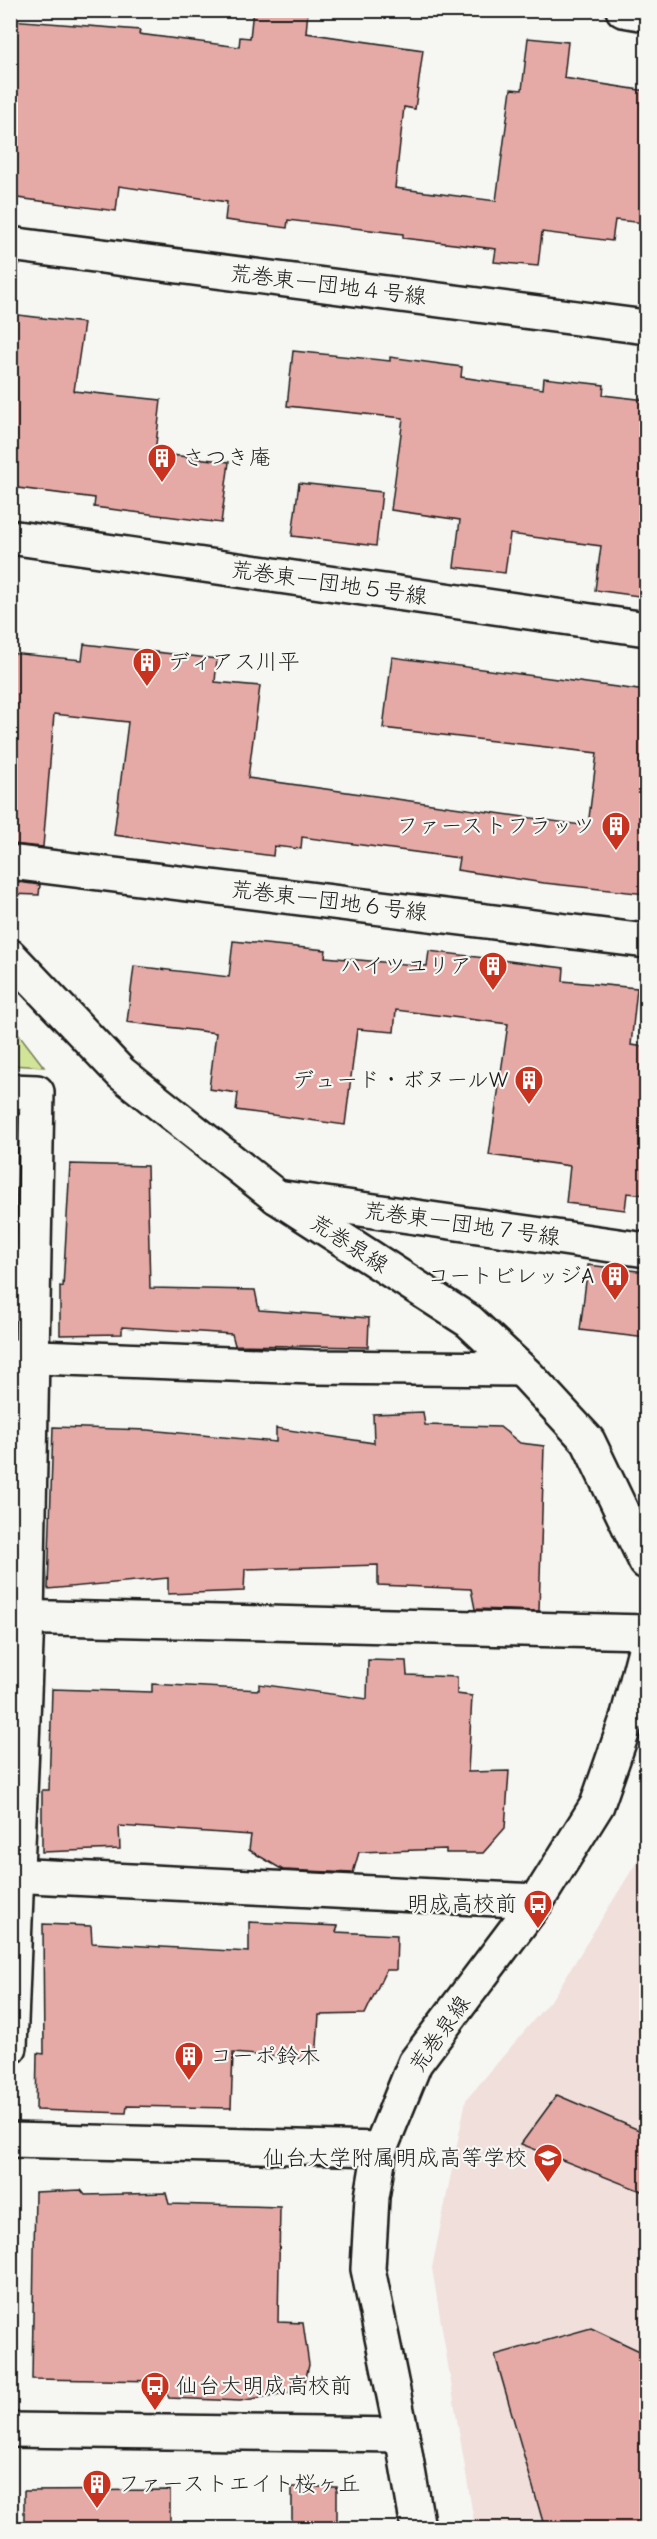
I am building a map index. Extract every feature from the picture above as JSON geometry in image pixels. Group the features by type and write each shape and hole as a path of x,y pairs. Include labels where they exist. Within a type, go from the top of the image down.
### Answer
{"street":[{"path":"623,10 646,14"},
{"name":"荒巻東一団地４号線","path":"10,244 646,327"},
{"name":"荒巻東一団地５号線","path":"10,537 646,629"},
{"name":"荒巻東一団地６号線","path":"10,862 646,941"},
{"name":"荒巻泉線","path":"10,956 121,1073 277,1197 469,1321 520,1369 588,1441 646,1562"},
{"path":"10,1092 37,1092 21,1356 19,1617 10,2047"},
{"name":"荒巻東一団地７号線","path":"277,1197 646,1250"},
{"path":"21,1356 313,1367 520,1369"},
{"path":"19,1617 646,1632"},
{"name":"荒巻泉線","path":"418,2529 402,2434 368,2269 372,2197 380,2149 415,2063 537,1901 597,1805 627,1719 646,1647"},
{"path":"14,1875 537,1901"},
{"path":"10,2140 380,2149"},
{"path":"10,2430 402,2434"}],"shaded area":[{"name":"仙台大学附属明成高等学校","path":"646,1847 646,2528 475,2528 432,2268 466,2100 554,1996"}],"green space":[{"path":"11,1024 44,1067 11,1065"}],"building":[{"path":"253,10 308,10 306,33 423,50 415,109 404,107 395,188 496,201 511,89 522,90 528,38 568,42 564,78 646,91 646,223 615,220 612,241 542,232 538,266 494,262 496,249 403,238 403,234 288,220 287,228 225,220 227,202 119,186 116,211 10,197 10,20 140,30 139,34 239,47 240,37 250,38"},
{"path":"10,314 84,323 74,391 161,400 155,453 229,462 221,523 94,507 95,498 10,487"},
{"path":"293,351 390,361 390,357 462,367 461,377 543,389 544,378 604,385 603,395 646,400 646,597 595,590 601,546 510,534 505,573 454,567 460,520 391,510 403,418 287,406"},
{"path":"299,483 382,492 376,546 292,536"},
{"path":"84,644 217,659 215,682 260,686 248,778 588,826 597,753 383,728 392,657 646,691 646,894 544,883 457,870 459,858 302,837 301,849 274,846 273,856 114,835 128,722 54,714 43,847 10,844 10,653 82,660"},
{"path":"10,881 40,885 39,895 10,894"},
{"path":"233,941 326,950 325,957 427,966 429,951 564,968 563,981 637,988 631,1045 646,1047 646,1195 627,1193 625,1210 566,1203 570,1166 489,1155 508,1024 396,1010 394,1032 357,1029 345,1125 236,1110 238,1093 209,1089 216,1033 127,1022 134,966 229,977"},
{"path":"70,1164 147,1166 150,1288 255,1290 259,1310 369,1318 368,1347 235,1345 232,1334 122,1327 122,1334 60,1335 60,1286 63,1287"},
{"name":"コートビレッジA","path":"588,1265 646,1272 646,1338 580,1330"},
{"path":"423,1412 425,1425 500,1427 520,1443 544,1446 539,1611 475,1609 471,1589 378,1585 378,1565 245,1569 244,1591 168,1594 168,1578 48,1589 53,1427 148,1430 276,1442 276,1428 374,1443 373,1414"},
{"path":"368,1660 406,1661 407,1675 457,1677 457,1694 472,1696 468,1772 509,1771 505,1828 483,1853 446,1853 446,1849 359,1852 353,1873 283,1870 249,1850 251,1835 119,1826 120,1849 42,1852 42,1790 49,1790 52,1689 152,1692 152,1684 259,1690 259,1684 367,1699"},
{"path":"249,1922 338,1926 336,1932 397,1935 396,1970 386,1970 365,2014 319,2015 316,2060 233,2053 231,2108 127,2106 126,2113 36,2110 37,2053 44,2054 43,1924 91,1926 92,1943 249,1952"},
{"path":"557,2095 646,2133 646,2193 521,2144"},
{"path":"81,2190 85,2195 166,2193 169,2204 280,2207 278,2322 303,2323 309,2365 303,2390 240,2401 169,2398 162,2381 32,2379 35,2192"},
{"path":"591,2328 646,2354 646,2529 545,2529 495,2355"},
{"path":"292,2487 337,2487 337,2529 292,2529"},
{"name":"ファーストエイト桜ヶ丘","path":"170,2490 170,2529 24,2529 24,2491"}],"place":[{"name":"さつき庵","path":"162,484"},
{"name":"ディアス川平","path":"147,688"},
{"name":"ファーストフラッツ","path":"616,852"},
{"name":"ハイツユリア","path":"493,992"},
{"name":"デュード・ボヌールW","path":"529,1106"},
{"name":"コートビレッジA","path":"615,1302"},
{"name":"明成高校前","path":"538,1930"},
{"name":"コーポ鈴木","path":"189,2082"},
{"name":"仙台大学附属明成高等学校","path":"548,2184"},
{"name":"仙台大明成高校前","path":"155,2412"},
{"name":"ファーストエイト桜ヶ丘","path":"97,2510"}]}
